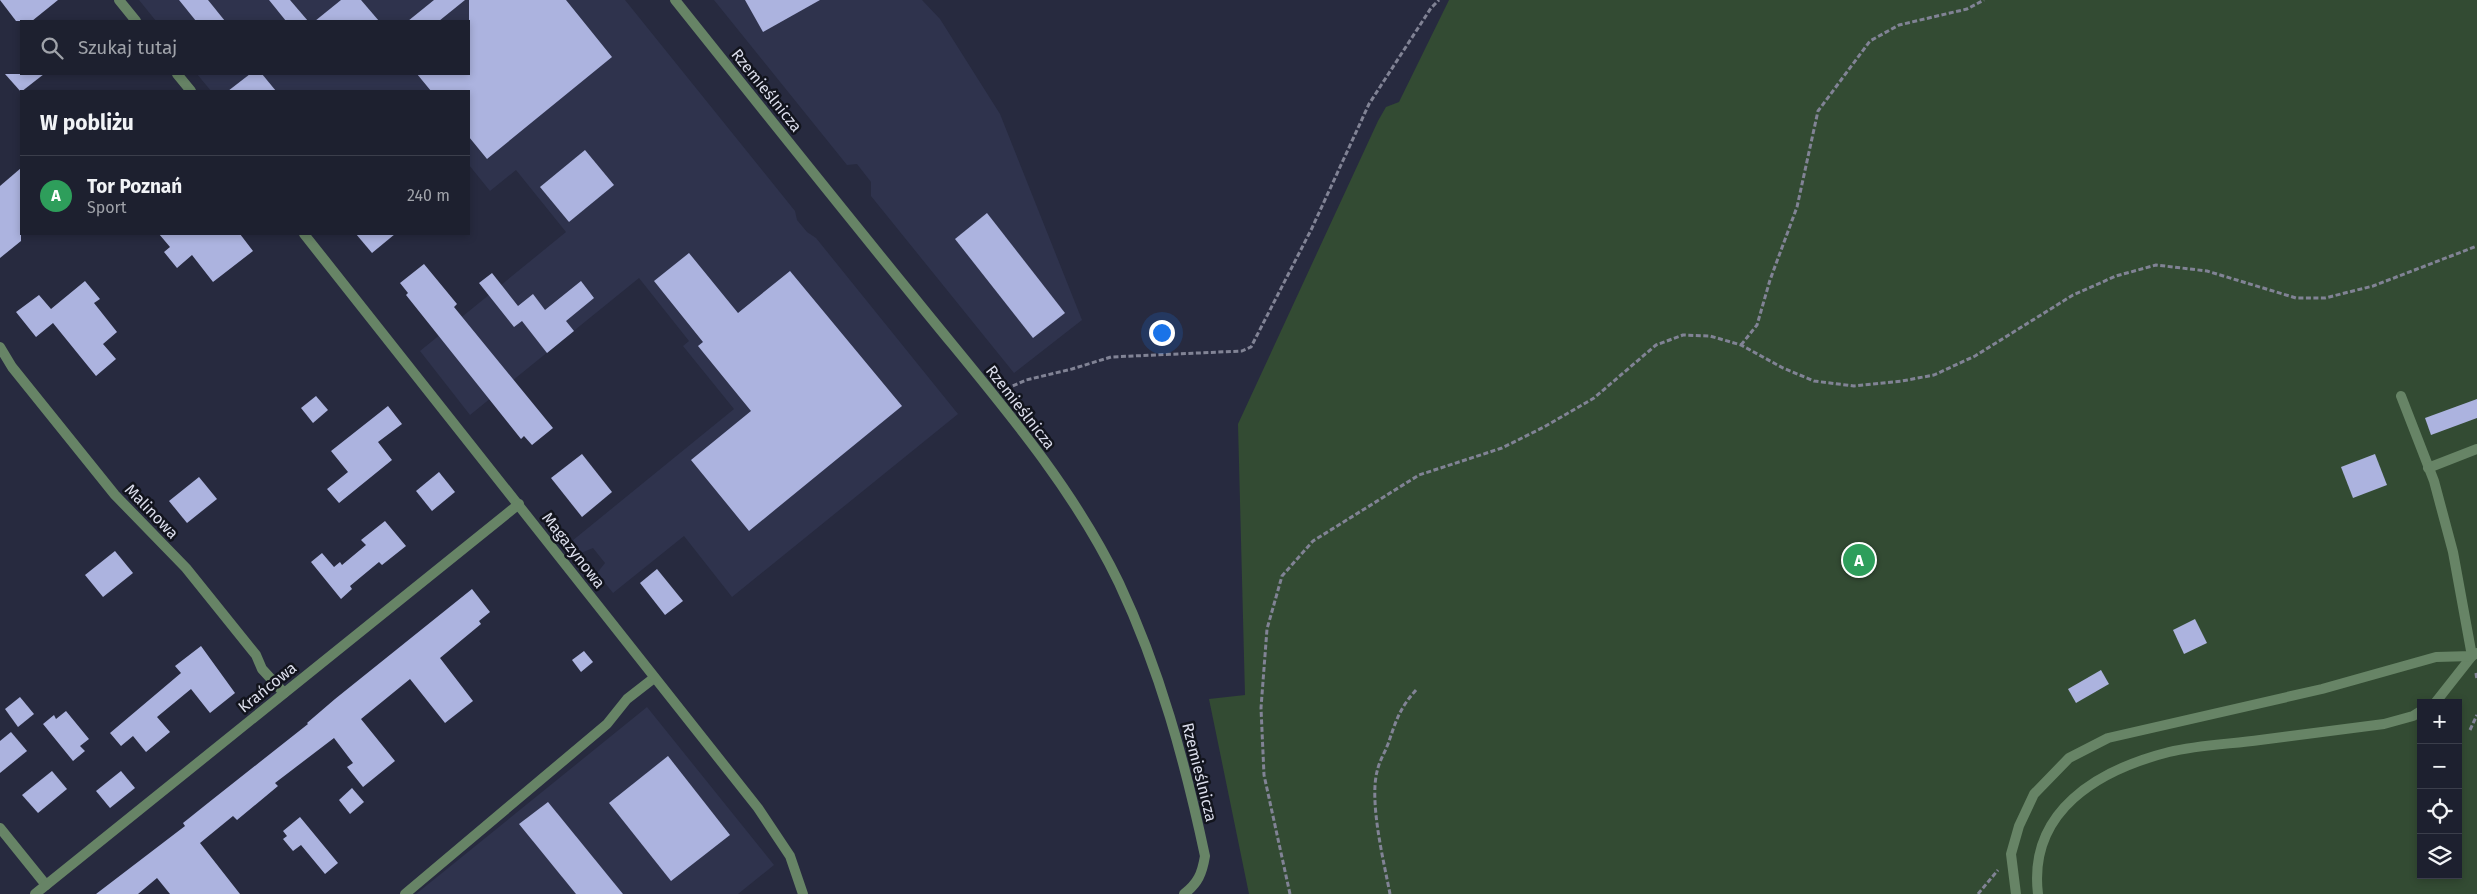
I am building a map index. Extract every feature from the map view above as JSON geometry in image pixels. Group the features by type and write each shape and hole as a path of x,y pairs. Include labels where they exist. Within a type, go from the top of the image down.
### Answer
{"street":[{"path":"119,0 135,20"},
{"name":"Rzemieślnicza","path":"675,0 995,397 1047,465 1087,525 1118,582 1151,659 1175,730 1205,856 1202,874 1194,886 1184,894"},
{"path":"178,75 190,90"},
{"name":"Magazynowa","path":"305,235 776,832 790,856 803,894"},
{"name":"Malinowa","path":"0,347 12,367 115,495 186,568 256,655 262,669 284,693"},
{"path":"2401,396 2428,468 2453,552 2475,655"},
{"path":"2428,468 2477,449"},
{"name":"Krańcowa","path":"35,894 519,504"},
{"path":"2438,699 2475,655"},
{"path":"2016,894 2011,854 2019,826 2034,794 2069,758 2108,738 2322,689 2436,657 2475,655"},
{"path":"405,894 607,724 627,699 654,678"},
{"path":"2038,894 2038,867 2050,828 2069,800 2098,780 2134,764 2169,752 2384,724 2417,714"},
{"path":"0,828 46,885"}],"path":[{"path":"995,397 1026,380 1072,370 1111,358 1242,351 1251,347 1312,228 1369,104 1439,0"},
{"path":"1741,345 1757,325 1770,280 1797,207 1818,111 1870,41 1899,25 1967,9 1984,0"},
{"path":"1290,894 1264,776 1261,708 1267,629 1282,576 1312,541 1410,480 1419,475 1502,448 1544,427 1594,398 1656,345 1683,335 1710,336 1741,345 1783,368 1814,380 1854,386 1902,381 1934,375 1976,356 2072,295 2116,276 2156,265 2207,271 2296,298 2326,298 2373,286 2477,246"},
{"path":"1390,894 1379,832 1376,792 1377,770 1388,744 1394,721 1403,704 1416,690"},
{"path":"2470,730 2477,715"},
{"path":"1978,894 2011,854"}],"shaded area":[{"path":"139,0 625,0 795,211 797,220 807,232 816,238 958,414 732,597 684,536 613,593 597,573 605,563 593,548 581,553 572,541 734,409 683,346 689,341 639,278 470,415 420,351 566,232 516,170 490,191 470,166 470,90 210,90 198,75 470,75 470,20 155,20"},
{"path":"714,0 922,0 940,19 1000,114 1082,320 1014,373 871,196 871,182 857,164 847,165"},
{"path":"647,707 774,865 738,894 416,894"}],"green space":[{"path":"1449,0 2477,0 2477,894 1249,894 1209,699 1245,695 1238,424 1386,107 1399,102"}],"building":[{"path":"0,0 58,0 33,20 16,21"},
{"path":"179,0 208,0 224,20 195,20"},
{"path":"269,0 290,0 307,20 285,20"},
{"path":"341,0 361,0 378,20 316,20"},
{"path":"434,0 465,0 440,20 409,20"},
{"path":"469,0 566,0 612,57 487,159 470,138 470,90 430,90 418,75 470,75"},
{"path":"745,0 820,0 763,32"},
{"path":"5,74 43,75 24,90 20,91"},
{"path":"249,75 263,75 275,90 229,90"},
{"path":"585,150 614,185 569,222 540,187"},
{"path":"20,169 21,241 0,258 0,186"},
{"path":"987,213 1065,313 1033,338 955,239"},
{"path":"160,235 241,235 253,251 213,282 192,255 177,268 164,252 170,247"},
{"path":"357,235 394,235 372,253"},
{"path":"689,253 738,313 790,271 902,406 749,531 691,460 751,411 698,346 703,342 654,281"},
{"path":"424,264 457,304 454,307 553,428 532,445 524,436 521,439 406,295 408,293 400,283"},
{"path":"492,273 518,306 533,294 545,310 581,281 594,298 566,321 574,331 547,353 522,321 514,327 479,283"},
{"path":"85,281 100,299 94,303 117,332 103,344 116,359 96,376 53,323 36,337 16,312 39,295 51,309"},
{"path":"316,396 328,410 313,423 301,408"},
{"path":"2477,399 2477,418 2431,435 2425,418"},
{"path":"388,406 402,424 378,442 392,460 339,503 327,489 348,472 331,451"},
{"path":"582,454 612,492 582,517 551,478"},
{"path":"2375,454 2387,485 2353,498 2341,467"},
{"path":"439,472 455,492 432,511 416,491"},
{"path":"199,477 217,499 187,523 169,501"},
{"path":"385,521 406,546 382,565 379,562 350,586 352,589 341,599 311,562 322,553 334,567 340,562 342,565 366,545 361,540"},
{"path":"115,551 133,573 103,597 85,575"},
{"path":"657,569 683,601 665,615 640,583"},
{"path":"472,589 490,612 479,621 481,624 440,658 473,701 445,723 410,679 361,719 395,761 363,787 347,767 353,763 334,738 275,783 278,786 237,820 233,816 200,843 240,894 170,894 157,878 138,894 96,894 185,826 183,823 308,724 335,699"},
{"path":"2195,619 2207,643 2184,654 2173,630"},
{"path":"201,646 235,693 210,713 191,689 157,717 170,732 146,752 133,736 121,746 110,733 181,673 175,666"},
{"path":"584,651 593,662 581,672 572,660"},
{"path":"2101,670 2109,684 2076,703 2068,689"},
{"path":"20,697 34,714 18,727 5,709"},
{"path":"66,711 89,739 80,746 85,751 73,761 43,724 54,715 56,719"},
{"path":"11,732 27,751 0,773 0,741"},
{"path":"668,756 730,835 671,881 609,803"},
{"path":"52,771 67,789 38,813 22,795"},
{"path":"121,771 135,788 110,808 96,791"},
{"path":"352,788 364,802 350,814 339,800"},
{"path":"548,802 623,894 576,894 519,824"},
{"path":"300,817 338,863 325,874 301,845 293,851 283,839 287,836 283,831"}],"place":[{"name":"Tor Poznań","path":"1859,560"}]}
